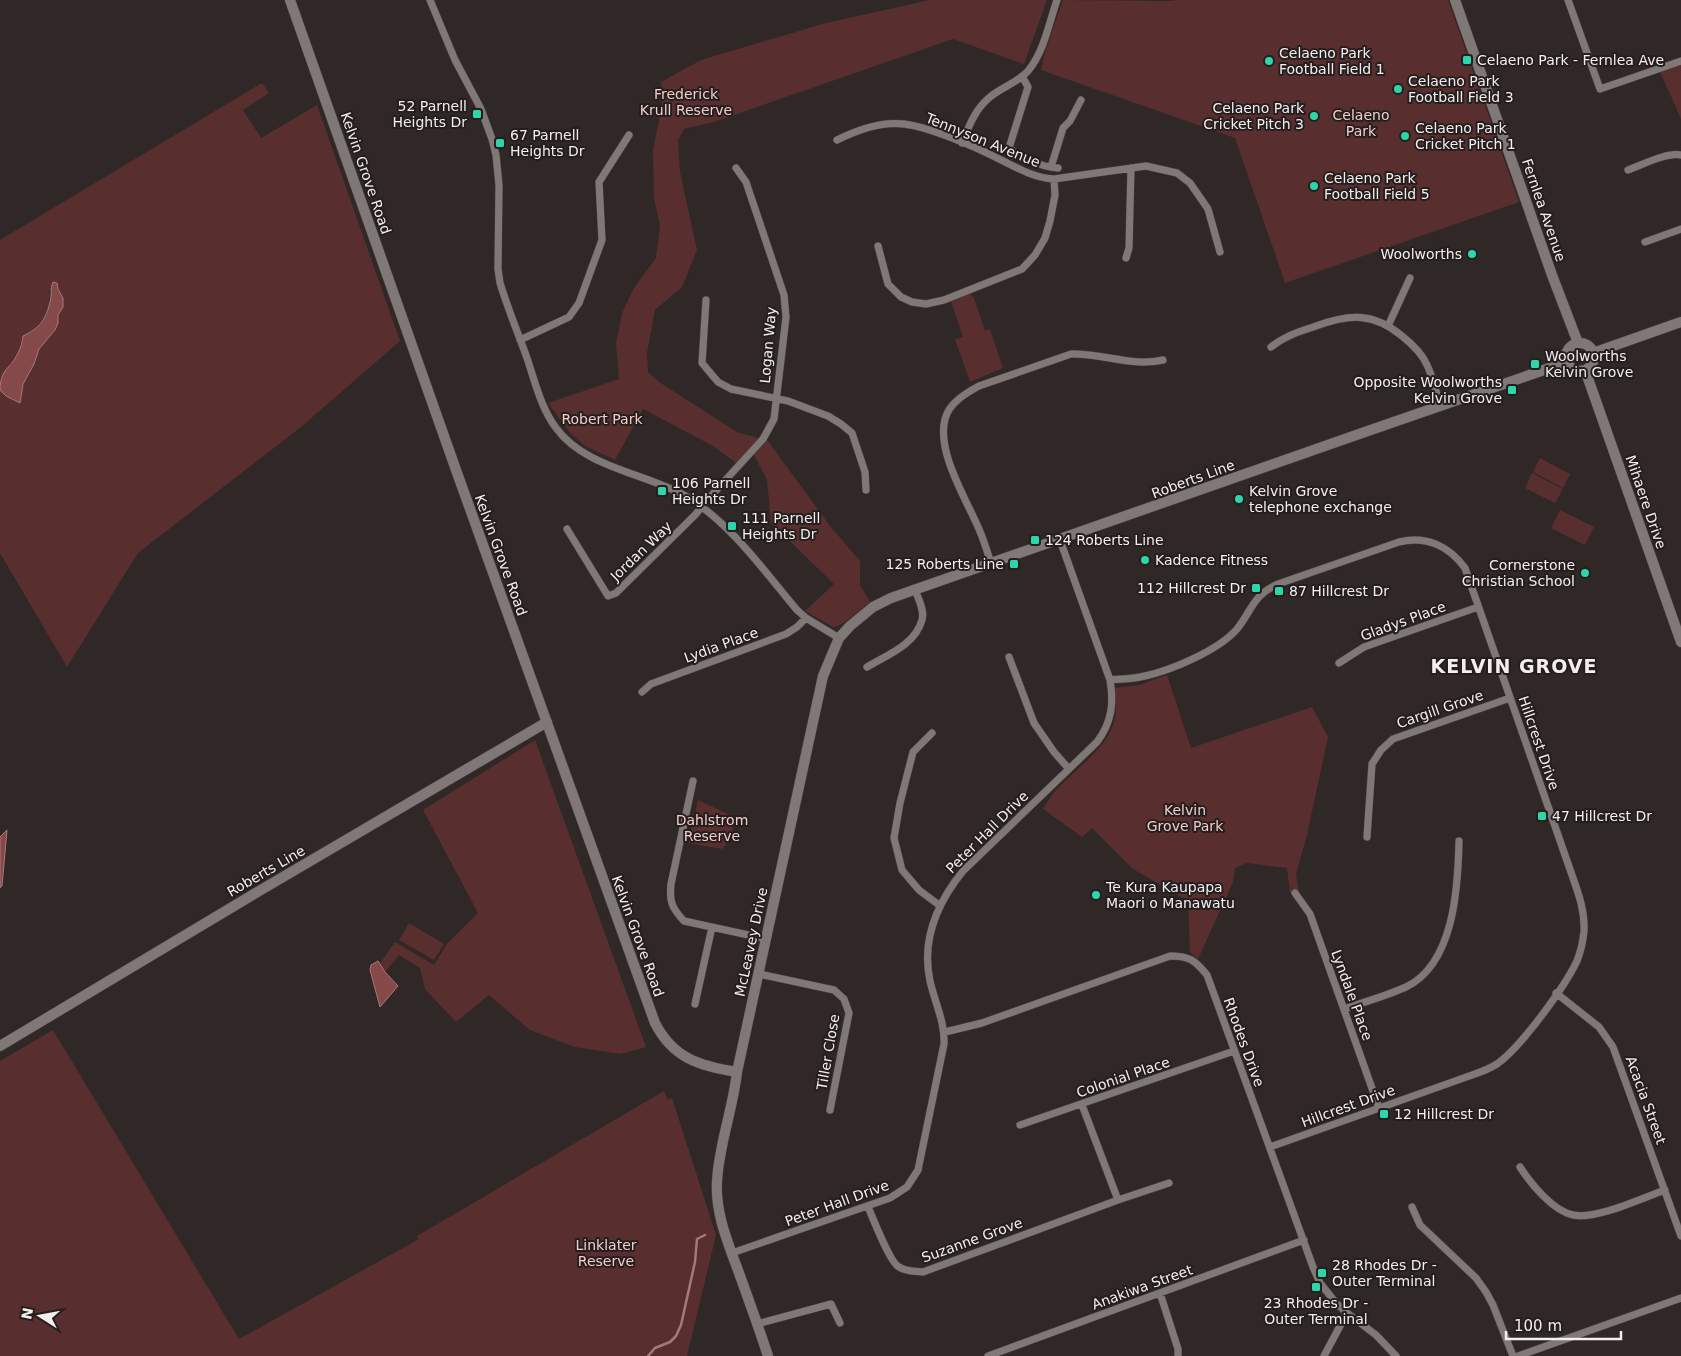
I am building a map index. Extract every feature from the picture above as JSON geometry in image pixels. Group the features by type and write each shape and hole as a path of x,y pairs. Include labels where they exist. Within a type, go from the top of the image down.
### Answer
{"street":[{"name":"Kelvin Grove Road","path":"290,0 456,470 655,1023 663,1039 674,1050 699,1063 737,1072"},
{"path":"430,0 455,60 481,109 492,139 498,177 498,269 509,310 543,406 556,428 567,441 580,451 673,490 702,507 743,544 797,610 806,618 839,638"},
{"path":"962,143 974,115 982,104 1022,76 1034,62 1040,51 1057,0"},
{"name":"Fernlea Avenue","path":"1455,0 1578,343"},
{"path":"1568,0 1600,89 1681,61"},
{"path":"1022,76 1028,86 1009,148 1018,155 1054,167 1063,128 1070,121 1080,100"},
{"name":"Tennyson Avenue","path":"837,140 875,126 903,124 944,136 998,158 1012,167 1040,177 1054,179 1146,166 1177,173 1190,183 1208,209 1220,252"},
{"path":"520,340 569,317 579,303 602,240 599,182 629,136"},
{"path":"1628,170 1667,156 1681,155"},
{"name":"Logan Way","path":"702,507 768,431 774,418 786,317 784,295 746,182 736,168"},
{"path":"1126,258 1129,248 1131,168"},
{"path":"878,246 888,284 901,297 912,302 926,304 950,298 1022,269 1035,255 1045,238 1050,221 1055,195 1054,179"},
{"path":"1645,242 1681,229"},
{"path":"1388,326 1410,278"},
{"path":"706,300 702,363 718,382 731,388 776,397 828,416 841,424 852,433 865,472 866,490"},
{"path":"1271,347 1285,336 1340,318 1361,317 1378,321 1413,344 1427,364 1440,405"},
{"path":"1593,353 1681,322"},
{"path":"1578,343 1588,345 1593,353 1591,365 1585,370 1576,371 1572,369 1566,358 1568,350 1578,343"},
{"path":"991,563 981,533 964,499 944,447 945,418 952,405 967,393 980,386 1071,354 1084,354 1141,363 1164,360"},
{"name":"Roberts Line","path":"839,638 873,607 891,598 1567,362"},
{"name":"Mihaere Drive","path":"1585,370 1681,642"},
{"name":"Jordan Way","path":"567,529 608,596 616,593 702,507"},
{"name":"Peter Hall Drive","path":"732,1253 868,1207 900,1193 913,1181 918,1170 941,1065 945,1032 930,981 928,961 930,938 939,905 963,871 1097,742 1110,720 1112,692 1110,680 1060,540"},
{"name":"Hillcrest Drive","path":"1110,680 1136,678 1155,673 1217,646 1237,629 1256,598 1268,588 1408,540 1429,541 1449,551 1458,558 1465,568 1583,908 1584,929 1581,948 1570,973 1518,1044 1496,1064 1472,1075 1270,1147"},
{"path":"867,667 910,641 923,619 921,606 914,590"},
{"name":"Gladys Place","path":"1339,663 1364,647 1478,607"},
{"name":"Lydia Place","path":"642,692 651,684 786,634 806,618"},
{"name":"McLeavey Drive","path":"732,1253 719,1211 718,1166 813,713 823,676 839,638"},
{"path":"1009,657 1034,723 1054,752 1069,769"},
{"name":"Cargill Grove","path":"1367,837 1372,764 1380,750 1393,738 1510,698"},
{"name":"Roberts Line","path":"0,1046 547,722"},
{"path":"932,732 913,752 900,803 894,838 902,870 919,890 939,905"},
{"path":"693,781 669,897 674,911 684,921 767,939"},
{"path":"1344,1009 1407,986 1429,969 1445,940 1447,932 1459,860 1459,841"},
{"name":"Lyndale Place","path":"1295,893 1310,914 1379,1108"},
{"path":"695,1004 712,927"},
{"name":"Rhodes Drive","path":"945,1032 982,1023 1170,956 1180,956 1193,960 1207,974 1320,1283 1346,1313 1376,1335 1396,1356"},
{"name":"Tiller Close","path":"758,974 834,990 840,993 847,1005 848,1021 830,1110"},
{"name":"Acacia Street","path":"1556,994 1599,1027 1607,1036 1618,1058 1681,1236"},
{"name":"Colonial Place","path":"1020,1125 1234,1051"},
{"path":"1082,1105 1118,1200"},
{"path":"1520,1168 1531,1185 1562,1211 1574,1215 1601,1213 1665,1190"},
{"name":"Suzanne Grove","path":"868,1207 897,1267 909,1271 923,1272 1168,1183"},
{"path":"1412,1207 1420,1225 1476,1278 1486,1292 1513,1356"},
{"name":"Anakiwa Street","path":"988,1356 1304,1240"},
{"path":"732,1253 768,1356"},
{"path":"1160,1293 1178,1349 1178,1356"},
{"path":"1518,1356 1681,1298"},
{"path":"757,1324 831,1304 840,1323"},
{"path":"1324,1356 1346,1313"}],"green space":[{"path":"930,0 1047,0 1024,64 953,39 714,122 684,129 678,140 680,172 697,250 682,287 655,310 647,353 648,372 659,382 737,432 768,441 830,526 860,561 860,585 870,602 847,620 833,627 805,611 834,584 771,523 767,480 752,451 739,465 713,446 643,409 615,460 585,446 570,433 548,403 619,379 616,344 622,313 634,288 656,258 660,226 654,198 653,150 662,106 661,82 701,60 826,23"},
{"name":"Celaeno Park","path":"1063,0 1448,0 1519,202 1285,283 1235,138 1041,70 1045,52"},
{"path":"1681,63 1681,119 1659,69"},
{"path":"262,83 269,93 243,110 261,138 317,105 400,341 301,427 138,553 67,667 0,553 0,390 6,396 20,402 23,384 34,364 39,349 55,330 58,323 58,315 63,307 63,298 58,289 49,291 49,305 44,318 35,328 23,336 18,354 9,364 0,380 0,240"},
{"path":"967,291 974,298 985,331 990,329 1003,368 970,382 955,339 963,337 950,298"},
{"path":"1540,458 1570,474 1563,488 1533,472"},
{"path":"1532,473 1563,489 1555,503 1525,488"},
{"path":"1560,510 1594,527 1585,545 1551,528"},
{"name":"Kelvin Grove Park","path":"1167,675 1191,748 1312,707 1328,737 1307,835 1296,874 1299,893 1290,893 1287,868 1247,863 1235,868 1233,882 1198,959 1190,952 1188,901 1133,869 1092,828 1082,837 1043,809 1057,789 1093,755 1110,733 1116,705 1114,688 1139,685"},
{"path":"535,740 646,1047 621,1054 575,1047 530,1030 489,995 456,1022 425,989 420,968 399,955 385,972 380,963 395,942 434,965 447,944 478,913 423,810"},
{"name":"Dahlstrom Reserve","path":"698,800 732,816 733,836 722,849 688,843"},
{"path":"409,923 444,944 434,960 399,940"},
{"name":"Linklater Reserve","path":"53,1030 239,1339 419,1239 417,1236 664,1091 668,1100 672,1098 716,1235 687,1356 0,1356 0,1061"}],"shaded area":[{"path":"53,282 57,283 63,298 63,307 58,315 58,323 55,330 39,349 34,364 23,384 20,403 6,396 0,390 0,383 4,373 19,351 23,336 34,330 44,318 50,302"},
{"path":"7,830 2,886 0,888 0,837"},
{"path":"378,961 398,986 380,1007 370,970 371,965"}],"waterway":[{"path":"648,1356 655,1348 670,1342 676,1336 681,1325 695,1262 697,1239 705,1235"}],"place":[{"name":"Celaeno Park - Fernlea Ave","path":"1467,60"},
{"name":"Celaeno Park Football Field 1","path":"1269,61"},
{"name":"Celaeno Park Football Field 3","path":"1398,89"},
{"name":"52 Parnell Heights Dr","path":"477,114"},
{"name":"Celaeno Park Cricket Pitch 3","path":"1314,116"},
{"name":"Celaeno Park Cricket Pitch 1","path":"1405,136"},
{"name":"67 Parnell Heights Dr","path":"500,143"},
{"name":"Celaeno Park Football Field 5","path":"1314,186"},
{"name":"Woolworths","path":"1472,254"},
{"name":"Woolworths Kelvin Grove","path":"1535,364"},
{"name":"Opposite Woolworths Kelvin Grove","path":"1512,390"},
{"name":"106 Parnell Heights Dr","path":"662,491"},
{"name":"Kelvin Grove telephone exchange","path":"1239,499"},
{"name":"111 Parnell Heights Dr","path":"732,526"},
{"name":"124 Roberts Line","path":"1035,540"},
{"name":"Kadence Fitness","path":"1145,560"},
{"name":"125 Roberts Line","path":"1014,564"},
{"name":"Cornerstone Christian School","path":"1585,573"},
{"name":"112 Hillcrest Dr","path":"1256,588"},
{"name":"87 Hillcrest Dr","path":"1279,591"},
{"name":"47 Hillcrest Dr","path":"1542,816"},
{"name":"Te Kura Kaupapa Maori o Manawatu","path":"1096,895"},
{"name":"12 Hillcrest Dr","path":"1384,1114"},
{"name":"28 Rhodes Dr - Outer Terminal","path":"1322,1273"},
{"name":"23 Rhodes Dr - Outer Terminal","path":"1316,1287"}],"district":[{"name":"KELVIN GROVE","path":"1514,666"}],"park label":[{"name":"Frederick Krull Reserve","path":"686,102"},
{"name":"Robert Park","path":"602,419"}]}
